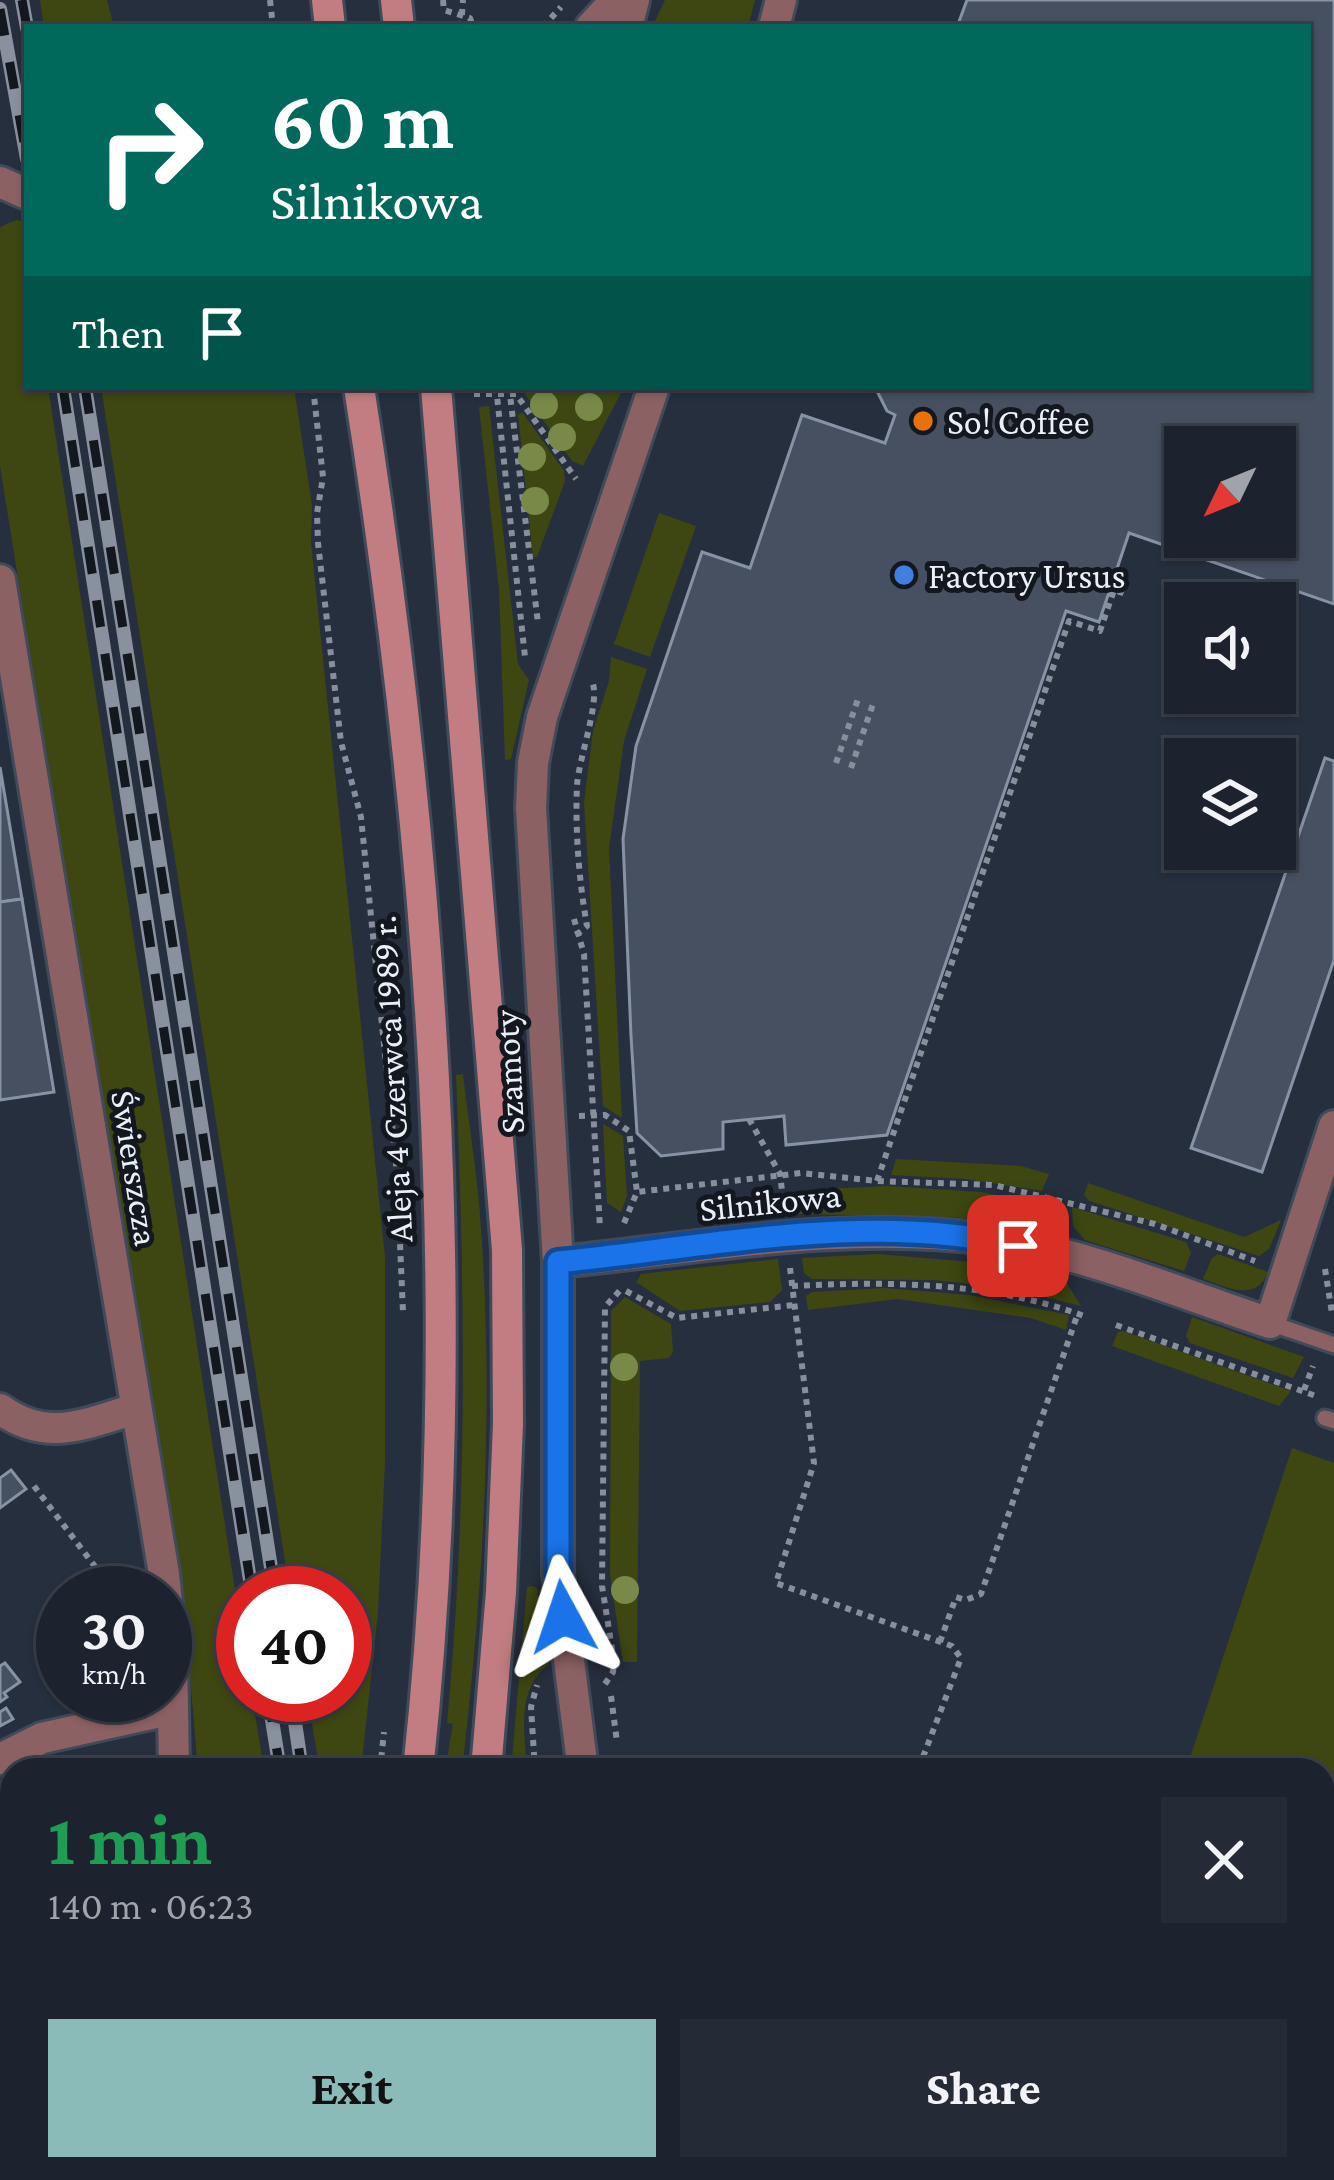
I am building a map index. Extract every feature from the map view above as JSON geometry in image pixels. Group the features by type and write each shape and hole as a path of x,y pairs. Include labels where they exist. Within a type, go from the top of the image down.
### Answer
{"main road":[{"name":"Aleja 4 Czerwca 1989 r.","path":"359,390 393,610 420,900 439,1194 436,1543 419,1758"},
{"path":"436,390 507,1250 507,1448 487,1758"}],"street":[{"path":"594,24 616,0"},
{"name":"Szamoty","path":"581,1758 558,1574 558,1262 531,808 533,763 542,716 653,390"},
{"name":"Świerszcza","path":"0,580 163,1566"},
{"path":"1270,1323 1334,1126"},
{"name":"Silnikowa","path":"558,1262 829,1233 897,1232 992,1240 1117,1272 1270,1323"},
{"path":"0,1409 30,1428 60,1429 136,1409"},
{"path":"2,1758 42,1738 114,1722"},
{"name":"Świerszcza","path":"173,1722 174,1758"}],"lane":[{"name":"Silnikowa","path":"1270,1323 1334,1345"}],"path":[{"path":"443,0 444,10 470,18 472,24"},
{"path":"461,24 463,0"},
{"path":"546,24 568,0"},
{"path":"313,390 323,477 318,543 340,742 362,818 397,1174 403,1312"},
{"path":"496,390 524,650 530,668"},
{"path":"474,394 496,390 516,394 576,478"},
{"path":"509,390 538,627"},
{"path":"877,1181 1069,621 1100,631 1114,590 1129,595"},
{"path":"565,945 587,926 577,786 597,696 593,684 583,690"},
{"path":"836,763 858,699"},
{"path":"851,768 873,704"},
{"path":"571,906 584,954 600,1236"},
{"path":"579,1116 605,1115 629,1131 637,1192"},
{"path":"749,1119 780,1174 784,1215"},
{"path":"586,1210 624,1224 621,1235"},
{"path":"1315,1259 1324,1262 1332,1312"},
{"path":"789,1260 814,1463 776,1583 952,1646 961,1658 923,1758"},
{"path":"597,1688 609,1681 614,1667 602,1586 605,1307 622,1289 625,1276"},
{"path":"792,1286 931,1286 1000,1295 1081,1314 981,1594 966,1600 956,1597 940,1642"},
{"path":"622,1289 677,1318 794,1305"},
{"path":"1116,1325 1304,1390 1315,1360"},
{"path":"34,1486 95,1566"},
{"path":"534,1758 531,1707 543,1675"},
{"path":"381,1758 384,1729"}],"green space":[{"path":"40,0 107,0 113,24 44,24"},
{"path":"665,0 755,0 749,24 653,24"},
{"path":"16,220 22,221 24,232 24,390 48,390 231,1566 216,1566 216,1722 256,1722 262,1758 197,1758 192,1566 176,1566 0,466 0,227"},
{"path":"101,390 294,390 312,505 311,543 385,1257 385,1462 372,1668 372,1566 286,1566"},
{"path":"522,390 622,390 583,466 572,461"},
{"path":"489,406 518,664 529,680 511,759 505,760 499,589 479,407"},
{"path":"523,413 564,471 565,481 537,557 533,557 518,414"},
{"path":"659,513 696,526 650,657 614,644"},
{"path":"611,657 647,669 624,741 609,848 622,1118 603,1106 584,802 593,731 609,681"},
{"path":"463,1074 481,1229 486,1432 481,1568 463,1758 447,1758 453,1724 447,1723 461,1479 463,1319 456,1075"},
{"path":"603,1124 623,1136 627,1196 621,1212 607,1203"},
{"path":"896,1159 1021,1166 1049,1174 1042,1191 967,1179 891,1175"},
{"path":"1088,1183 1244,1237 1281,1220 1269,1249 1259,1256 1090,1201 1084,1195"},
{"path":"887,1186 981,1192 1038,1203 1030,1218 1014,1226 957,1217 798,1214 804,1190"},
{"path":"1072,1207 1186,1242 1191,1253 1184,1271 1085,1240 1073,1226"},
{"path":"877,1254 1007,1265 1063,1277 1081,1306 1004,1287 932,1280 812,1279 804,1273 802,1258"},
{"path":"1218,1254 1268,1272 1263,1282 1248,1290 1203,1279"},
{"path":"778,1259 782,1290 770,1302 680,1311 636,1282 641,1274"},
{"path":"885,1288 969,1295 1069,1315 1066,1330 1031,1318 898,1299 808,1310 806,1296 812,1292"},
{"path":"625,1297 671,1324 673,1352 669,1358 640,1361 637,1662 623,1662 610,1575 611,1311"},
{"path":"1192,1317 1304,1357 1293,1378 1190,1343 1186,1336"},
{"path":"1123,1331 1291,1391 1279,1406 1112,1346"},
{"path":"1292,1448 1334,1463 1334,1758 1190,1758"},
{"path":"527,1587 537,1588 549,1664 538,1674 527,1699 526,1758 512,1758"},
{"path":"312,1722 366,1722 362,1758 318,1758"}],"building":[{"name":"Factory Ursus","path":"967,0 1334,0 1334,604 1296,591 1296,582 1270,582 1201,558 1296,558 1296,426 1164,426 1164,545 1129,533 1099,622 1066,611 887,1135 786,1145 784,1116 723,1122 723,1149 661,1156 637,1133 631,1036 623,839 636,746 702,552 750,568 802,415 885,443 895,415 887,411 876,390 1311,390 1311,24 958,24"},
{"path":"1325,758 1334,761 1334,960 1262,1172 1191,1148 1287,870 1296,870 1296,842"},
{"path":"0,767 22,899 0,902"},
{"path":"22,899 54,1092 0,1100 0,902"},
{"path":"11,1470 26,1489 0,1508 0,1478"},
{"path":"5,1663 20,1682 0,1702 0,1666"},
{"path":"6,1708 13,1719 0,1726 0,1712"}],"railway":[{"path":"22,0 26,24"},
{"path":"0,9 24,142"},
{"path":"63,390 248,1566"},
{"path":"85,390 271,1566"},
{"path":"272,1722 278,1758"},
{"path":"295,1722 300,1758"}],"place":[{"name":"So! Coffee","path":"923,421"},
{"name":"Factory Ursus","path":"904,575"}],"route":[{"path":"563,1617 558,1574 558,1262 861,1231 915,1232 1018,1246"}]}
